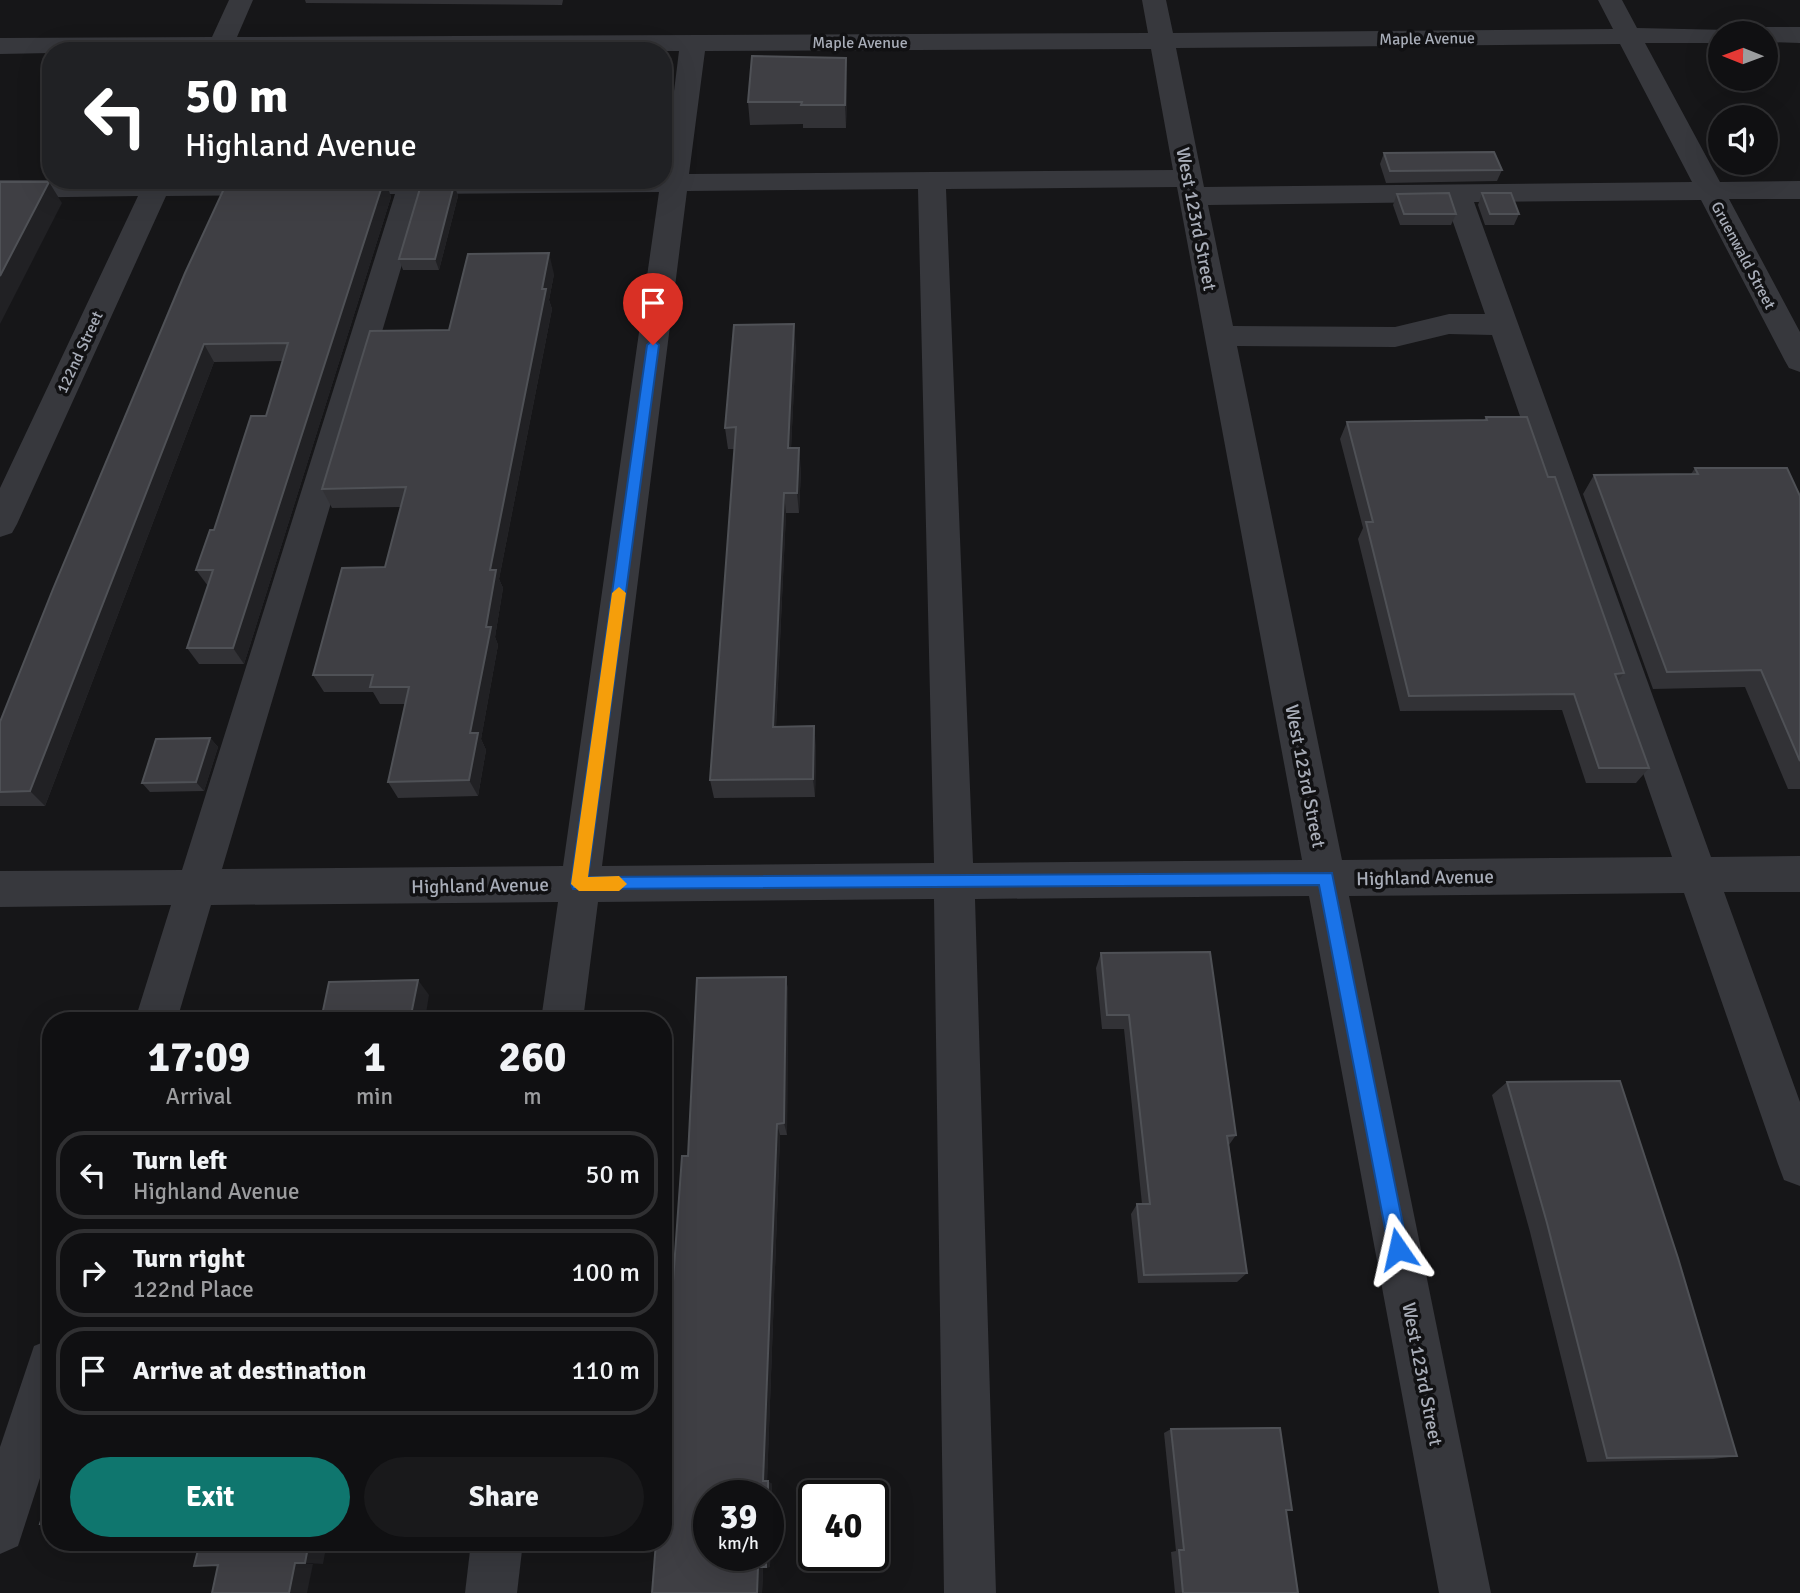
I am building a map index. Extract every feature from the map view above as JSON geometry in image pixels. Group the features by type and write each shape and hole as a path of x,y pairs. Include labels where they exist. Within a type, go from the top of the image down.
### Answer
{"street":[{"path":"222,42 241,0"},
{"name":"West 123rd Street","path":"1154,0 1465,1593"},
{"name":"Gruenwald Street","path":"1610,0 1800,361"},
{"name":"Maple Avenue","path":"672,42 1163,41 1708,35"},
{"path":"1778,35 1800,35"},
{"path":"563,1012 693,42"},
{"name":"Maple Avenue","path":"0,46 42,46"},
{"path":"672,183 932,181 1457,193 1800,190"},
{"path":"932,181 954,881 970,1593"},
{"path":"0,189 42,188"},
{"name":"122nd Street","path":"0,524 155,189"},
{"path":"158,1012 411,189"},
{"path":"1457,193 1800,1164"},
{"path":"1220,336 1395,337 1450,324 1504,325"},
{"name":"Highland Avenue","path":"0,889 1800,874"},
{"path":"0,1528 42,1392"},
{"path":"491,1593 496,1551"}],"building":[{"path":"752,56 846,58 845,105 748,102"},
{"path":"1494,152 1502,170 1390,171 1384,153"},
{"path":"0,182 42,182 42,189 45,189 0,276"},
{"path":"224,189 381,189 233,648 187,648 213,570 196,570 210,530 214,530 251,416 266,416 288,343 204,344 30,791 0,792 0,722 185,273"},
{"path":"420,189 453,189 435,259 399,259"},
{"path":"1449,193 1456,214 1404,214 1397,194"},
{"path":"1482,193 1511,193 1519,214 1490,214"},
{"path":"549,253 542,289 546,289 490,570 496,570 486,627 491,627 470,733 478,733 469,780 388,782 409,687 370,687 373,675 313,675 342,568 385,567 406,487 322,489 370,331 449,330 468,254"},
{"path":"794,324 788,448 799,448 797,493 784,493 773,727 814,726 813,779 710,780 736,427 725,428 734,325"},
{"path":"1486,417 1527,417 1548,477 1555,477 1624,673 1615,674 1649,768 1599,768 1574,694 1409,696 1366,522 1373,522 1347,422 1487,420"},
{"path":"1695,468 1787,468 1800,496 1800,761 1761,670 1667,672 1594,475 1698,474"},
{"path":"210,738 196,782 142,783 156,739"},
{"path":"1210,952 1236,1135 1227,1136 1247,1273 1144,1275 1137,1204 1150,1204 1129,1015 1107,1015 1101,953"},
{"path":"786,977 784,1123 777,1124 763,1480 693,1480 693,1571 758,1571 757,1593 652,1593 655,1551 672,1551 672,1296 682,1156 688,1156 697,978"},
{"path":"418,980 412,1012 323,1012 329,982"},
{"path":"1620,1081 1678,1258 1737,1456 1607,1458 1547,1223 1507,1082"},
{"path":"1280,1428 1292,1510 1286,1510 1298,1593 1183,1593 1179,1550 1184,1550 1171,1429"},
{"path":"198,1551 307,1551 305,1563 295,1563 289,1593 212,1593 218,1565 194,1566"}],"slow traffic":[{"path":"619,593 579,884 619,884"}],"route":[{"path":"653,345 579,884 1326,878 1398,1249"}]}
